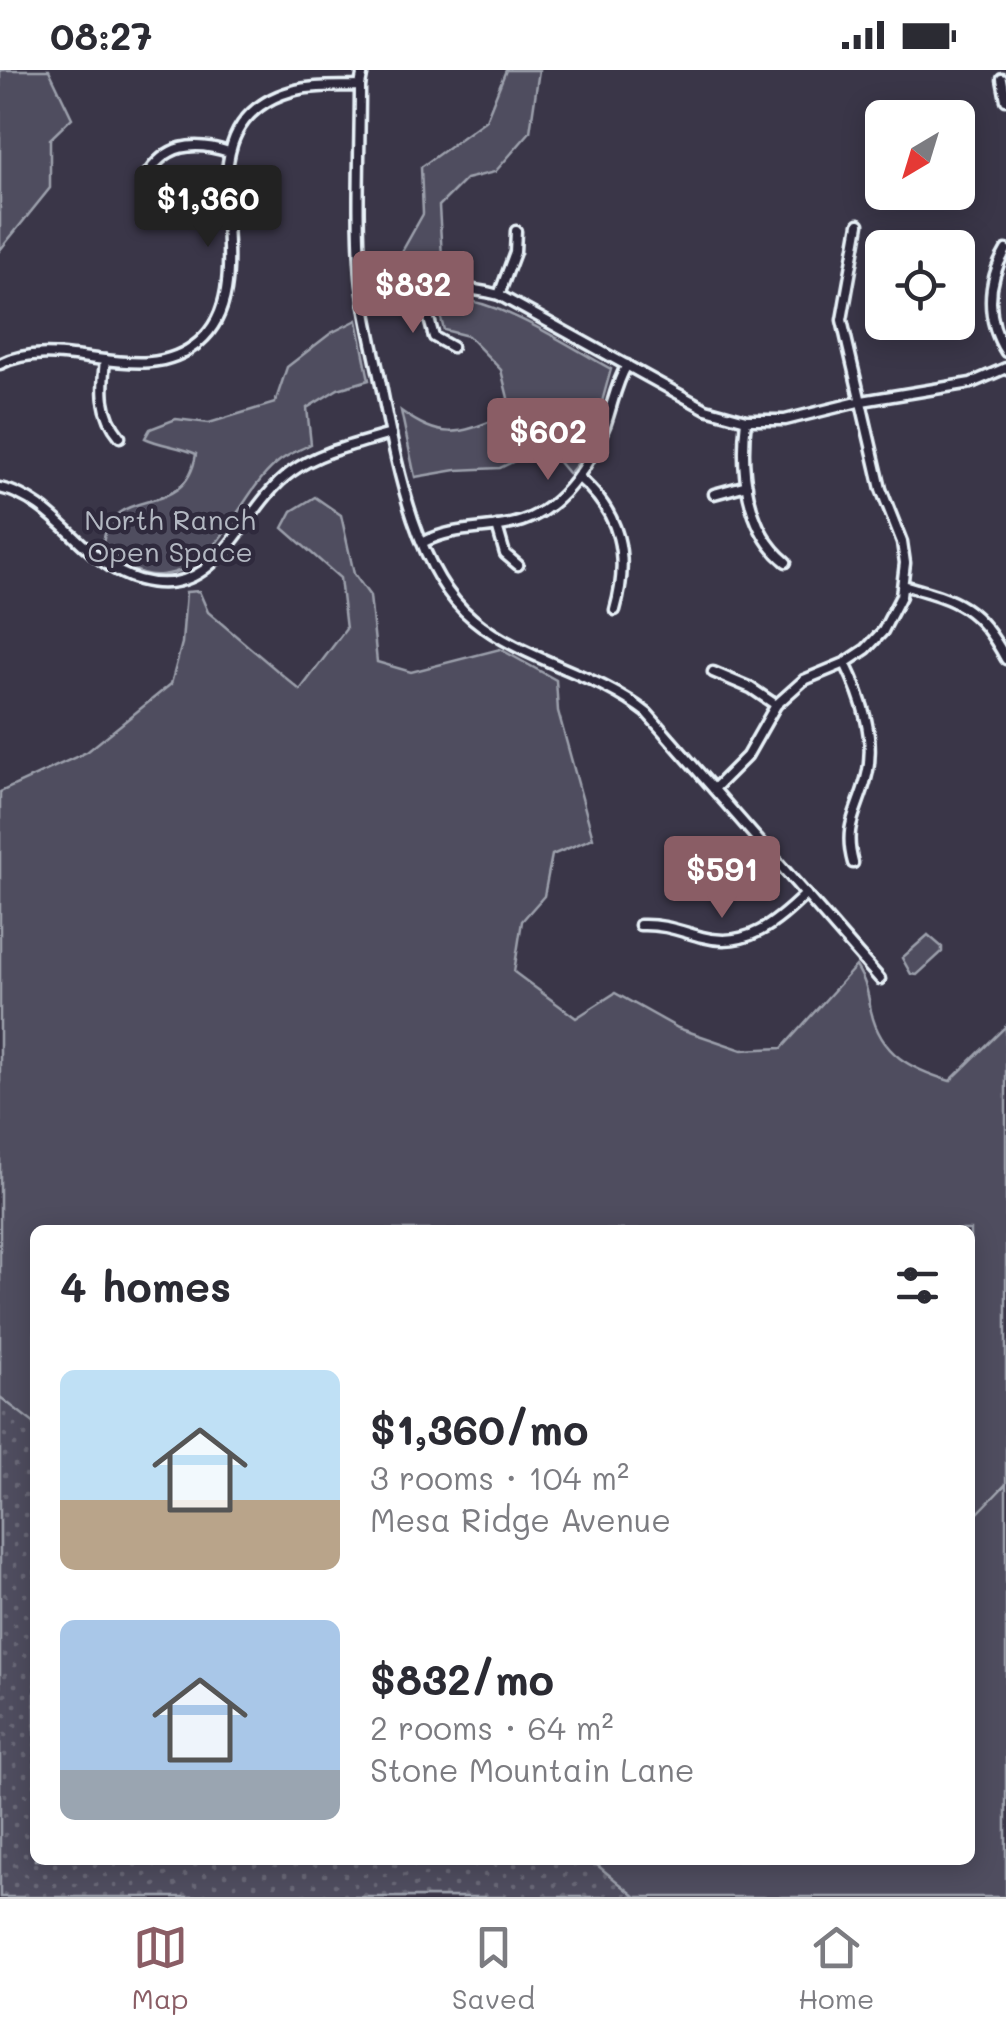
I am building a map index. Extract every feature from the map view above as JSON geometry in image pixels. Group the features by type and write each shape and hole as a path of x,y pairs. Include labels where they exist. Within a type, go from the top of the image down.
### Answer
{"street":[{"path":"363,70 360,259 364,302 402,486 443,586 472,618 497,635 635,704 657,722 880,979"},
{"path":"1002,79 1006,100"},
{"path":"0,364 32,354 144,363 172,358 198,344 216,322 227,286 225,176 229,152 248,118 276,97 304,88 360,86"},
{"path":"144,178 159,157 174,149 202,146 229,152"},
{"path":"714,788 747,756 776,705 804,680 845,663 866,649 883,631 896,610 903,585 902,542 881,489 842,320 859,224"},
{"path":"500,294 515,252 516,230"},
{"path":"1006,250 994,275 990,305 997,336 1006,352"},
{"path":"364,302 420,290 459,287 500,294 706,409 746,420 785,420 862,401 971,383 1006,368"},
{"path":"420,290 434,337 452,348"},
{"path":"105,360 104,407 108,423 120,437"},
{"path":"424,542 457,529 519,522 550,508 578,477 603,429 616,387 628,365"},
{"path":"746,420 742,458 746,485 764,540 786,562"},
{"path":"0,488 40,505 118,572 144,582 170,583 194,576 216,561 264,497 294,470 325,454 390,434"},
{"path":"578,477 604,503 620,536 624,570 615,610"},
{"path":"714,494 746,485"},
{"path":"497,526 506,554 518,565"},
{"path":"903,585 941,596 977,615 1006,660"},
{"path":"845,663 860,696 870,748 866,778 849,828 853,864"},
{"path":"712,672 750,688 776,705"},
{"path":"640,925 662,924 705,938 736,940 770,926 806,894"}],"green space":[{"path":"0,70 49,70 72,118 50,139 50,188 0,250"},
{"path":"506,70 539,70 530,132 495,172 466,179 439,206 443,274 385,282 423,214 421,167 486,120"},
{"path":"450,297 513,315 611,369 589,449 569,474 553,455 531,453 500,468 415,477 401,411 427,427 461,431 501,417 508,398 501,370 468,336 444,330 437,303"},
{"name":"North Ranch Open Space","path":"357,320 369,380 338,389 307,408 311,444 281,460 262,478 200,560 183,570 153,575 129,567 109,550 103,543 109,524 120,512 178,489 189,475 196,454 145,438 150,429 176,419 209,423 275,403 287,367 331,333"},
{"path":"315,497 341,515 354,574 370,596 377,662 411,672 500,649 556,680 558,711 593,838 552,855 544,896 522,921 514,972 576,1018 615,993 678,1028 742,1050 782,1048 856,966 882,1039 900,1058 923,1071 950,1081 1006,1026 1006,1897 0,1897 0,792 87,752 171,684 182,643 186,592 199,591 208,612 300,690 346,629 340,578 283,528 292,511"},
{"path":"928,935 942,947 942,952 917,975 911,974 902,958"},
{"path":"0,1397 30,1420 30,1865 597,1865 636,1897 0,1897"}],"waterway":[{"path":"975,1514 1006,1484"}]}
